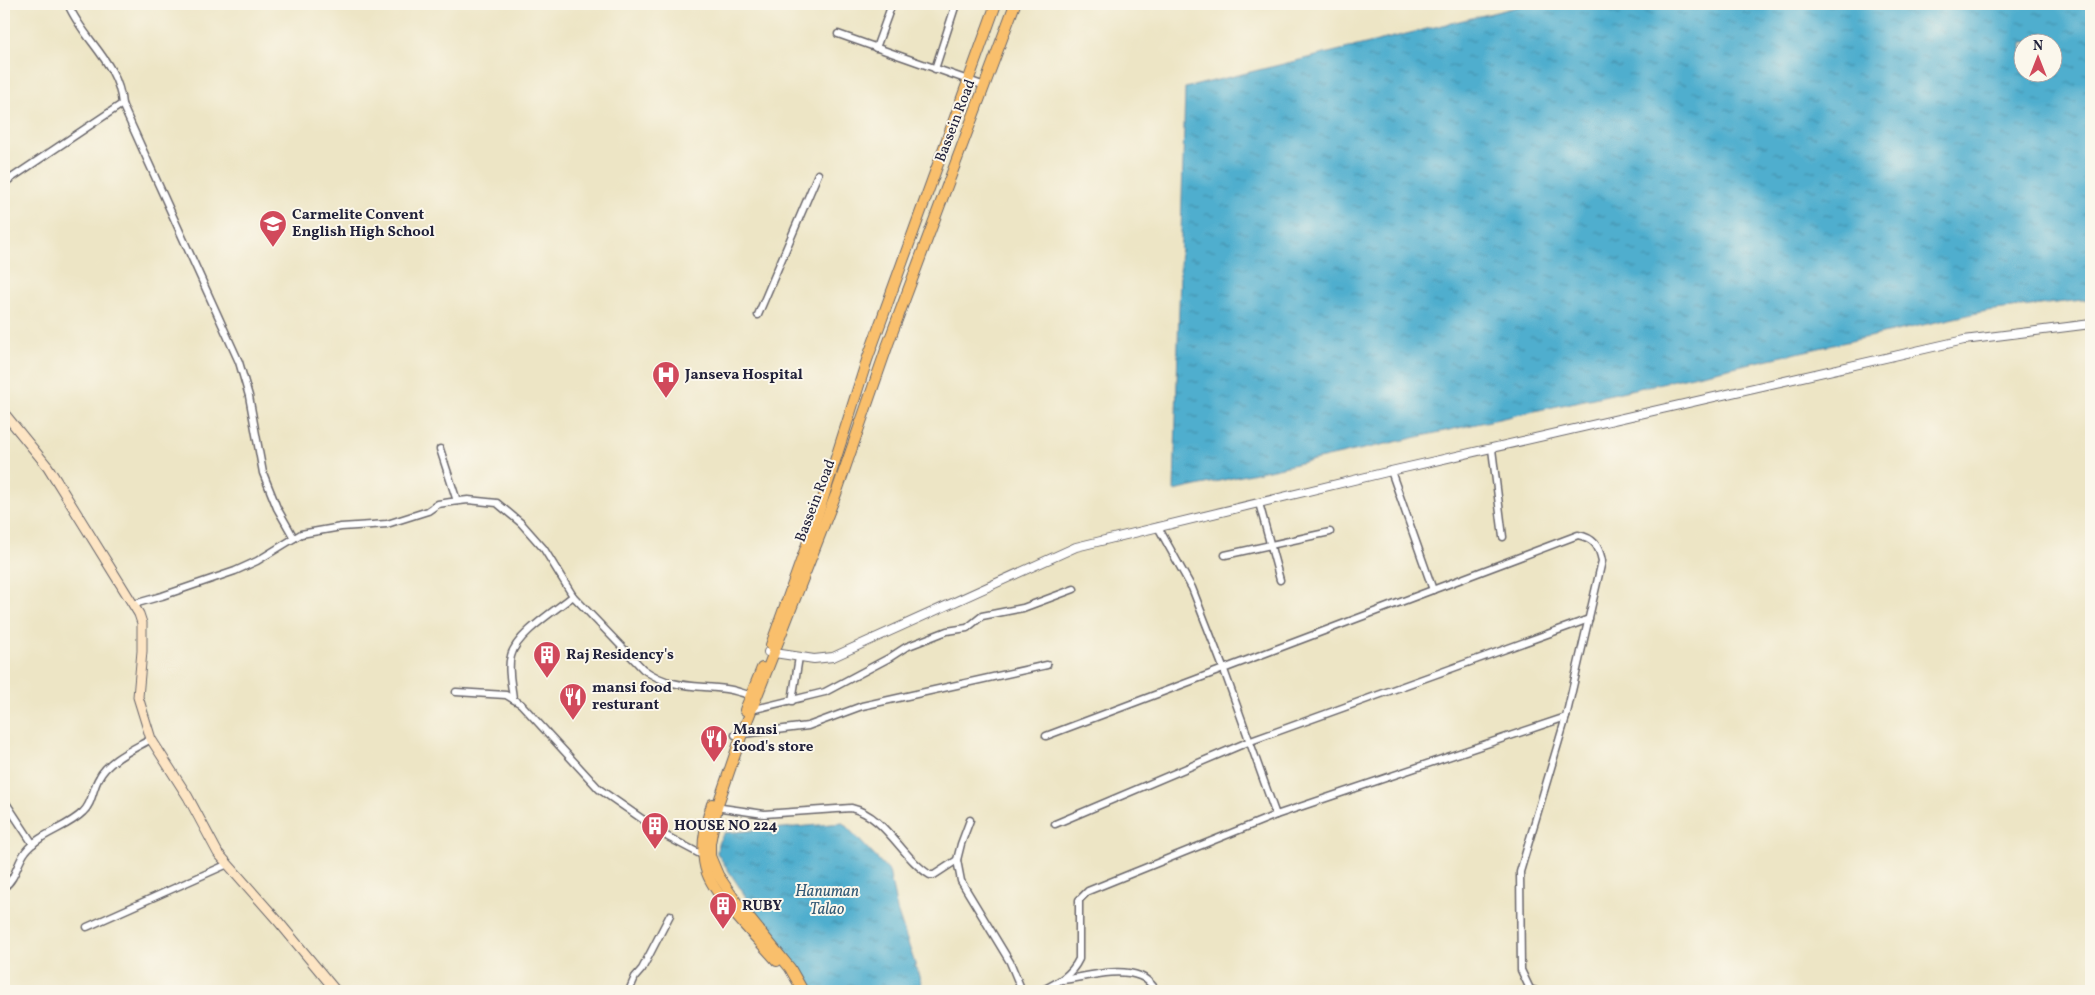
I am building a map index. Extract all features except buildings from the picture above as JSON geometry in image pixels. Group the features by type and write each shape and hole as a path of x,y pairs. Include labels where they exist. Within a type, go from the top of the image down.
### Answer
{"main road":[{"name":"Bassein Road","path":"772,652 867,360 996,4"},
{"name":"Bassein Road","path":"803,991 790,968 727,889 707,856 703,843 753,696 836,494 888,344 1015,4"},
{"path":"912,235 927,240"},
{"path":"4,412 48,467 118,582 134,604 142,624 138,697 151,739 188,797 218,853 278,921 334,991"},
{"path":"707,856 707,873 718,892 781,966 796,991"}],"street":[{"path":"68,4 81,28 113,71 121,91 122,104 238,362 248,396 263,472 277,508 294,538"},
{"path":"876,48 892,4"},
{"path":"935,69 956,4"},
{"path":"838,34 985,86"},
{"path":"4,183 122,104"},
{"path":"758,315 818,174"},
{"path":"772,652 814,659 833,657 1076,547 1391,471 1964,340 2091,324"},
{"path":"1492,448 1503,537"},
{"path":"440,449 457,501"},
{"path":"1391,471 1433,590"},
{"path":"134,604 235,571 257,561 301,534 340,527 387,524 428,511 438,504 457,501 497,503 521,523 544,549 573,596 643,669 654,677 683,686 728,689 753,696"},
{"path":"1259,503 1280,580"},
{"path":"1158,527 1192,588 1224,670 1248,742 1276,815"},
{"path":"1226,555 1330,532"},
{"path":"1046,736 1578,535 1588,537 1599,546 1602,561 1566,717 1520,872 1521,970 1530,989 1536,991"},
{"path":"748,710 825,692 889,658 906,646 947,631 967,628 982,616 1023,608 1074,589"},
{"path":"513,699 510,665 514,647 521,638 573,596"},
{"path":"1055,824 1248,742 1589,620"},
{"path":"792,701 798,657"},
{"path":"739,734 808,726 862,706 1047,665"},
{"path":"456,692 506,695 521,704 598,788 668,837 707,856"},
{"path":"1063,980 1079,960 1079,900 1088,891 1276,815 1566,717"},
{"path":"4,887 16,870 24,852 33,844 82,814 91,804 92,793 103,770 151,739"},
{"path":"4,800 33,844"},
{"path":"714,807 764,814 824,809 857,809 875,820 930,875 934,875 957,860"},
{"path":"970,820 960,844 957,860 961,881 1010,962 1022,991"},
{"path":"87,927 228,864"},
{"path":"629,991 670,916"},
{"path":"1041,991 1063,980 1123,973 1140,976 1150,981 1157,991"}],"water":[{"path":"1529,4 2091,4 2091,299 1986,311 1174,491 1185,88"},
{"name":"Hanuman Talao","path":"843,823 889,871 897,910 924,991 808,991 717,853 718,843 724,833"}],"place":[{"name":"Carmelite Convent English High School","path":"273,248"},
{"name":"Janseva Hospital","path":"666,399"},
{"name":"Raj Residency's","path":"547,679"},
{"name":"mansi food resturant","path":"573,721"},
{"name":"Mansi food's store","path":"714,763"},
{"name":"HOUSE NO 224","path":"655,850"},
{"name":"RUBY","path":"723,930"}]}
